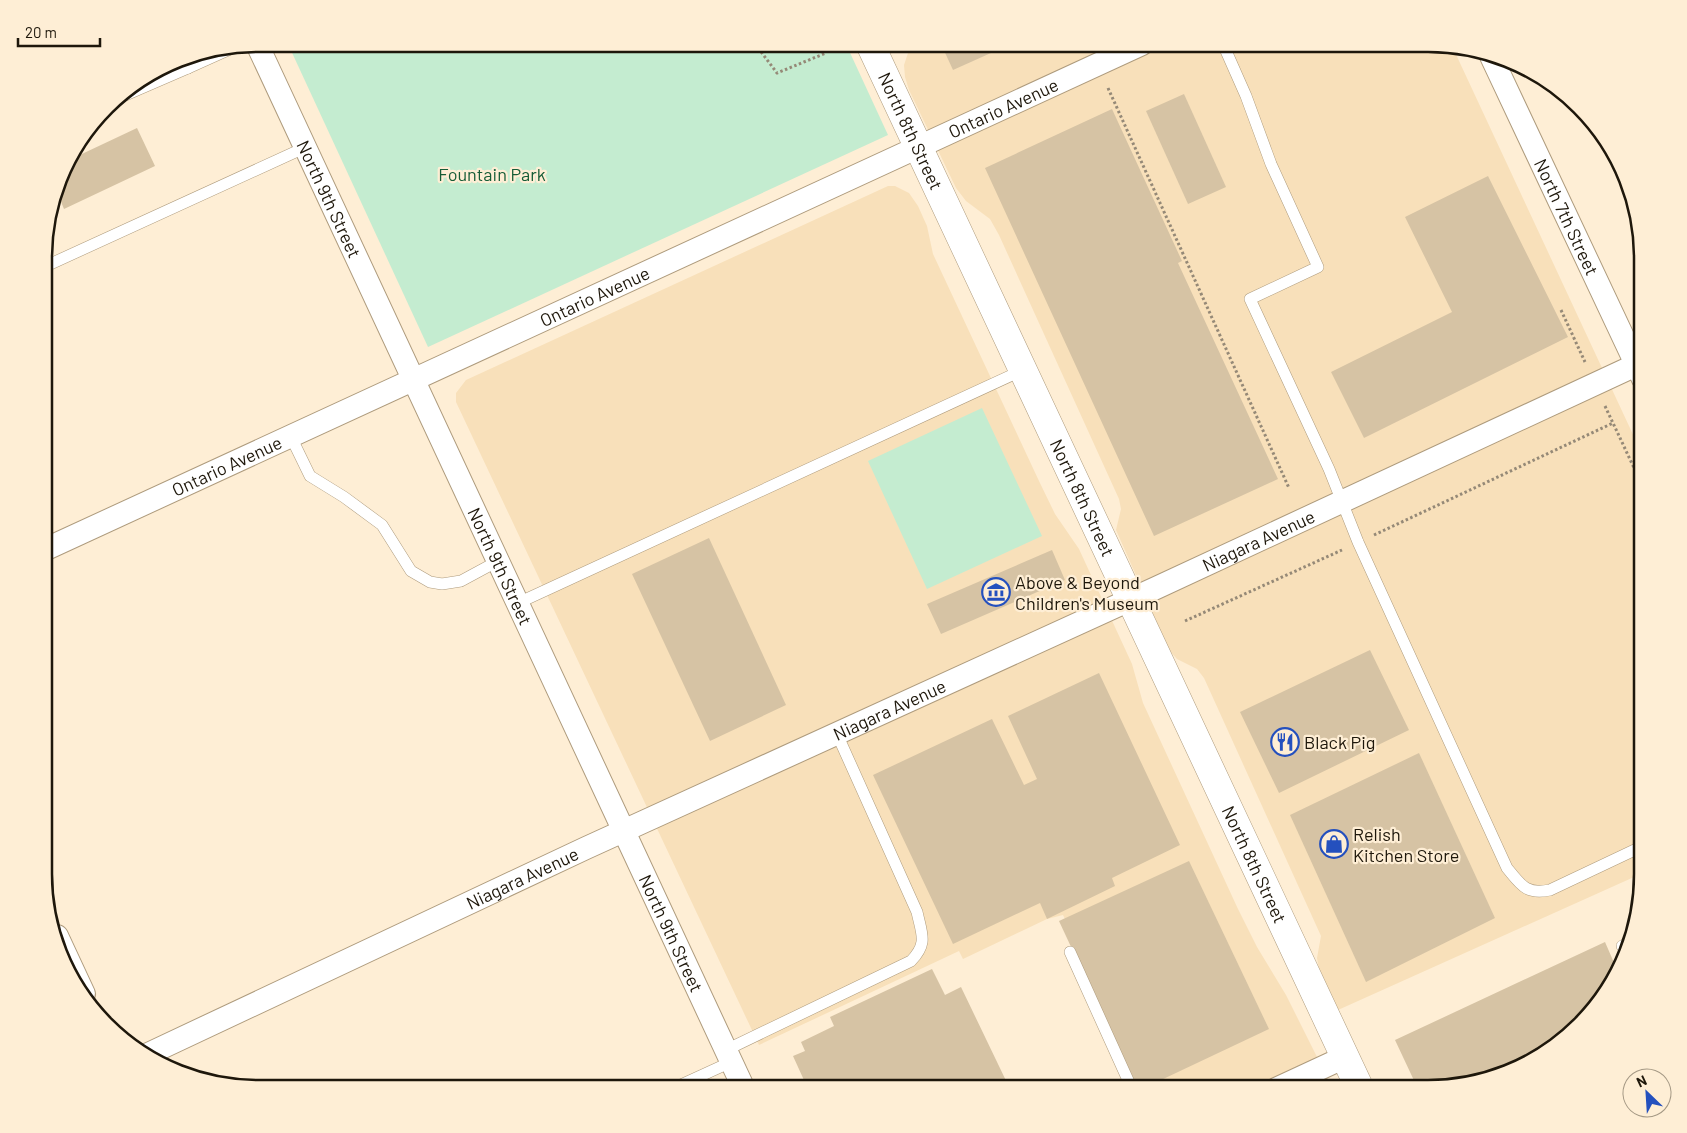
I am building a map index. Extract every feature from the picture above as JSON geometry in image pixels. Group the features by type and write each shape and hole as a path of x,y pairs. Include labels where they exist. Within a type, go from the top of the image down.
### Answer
{"main road":[{"name":"North 8th Street","path":"874,52 1356,1080"}],"street":[{"name":"North 9th Street","path":"261,52 625,830 740,1080"},
{"name":"Ontario Avenue","path":"52,546 1125,52"},
{"name":"North 7th Street","path":"1495,63 1634,338"},
{"name":"Niagara Avenue","path":"153,1052 625,830 1343,501 1634,374"},
{"path":"1295,1080 1345,1057"}],"lane":[{"path":"1227,52 1246,96 1271,164 1318,267 1250,299 1343,501 1358,542 1507,868 1522,886 1536,893 1550,890 1634,850"},
{"path":"52,263 304,148"},
{"path":"518,603 1023,370"},
{"path":"291,437 310,476 344,497 382,525 411,571 417,575 430,582 442,584 461,581 498,560"},
{"path":"687,1080 728,1056 910,961 921,949 922,936 917,912 837,734"},
{"path":"1070,952 1128,1080"}],"path":[{"path":"761,52 777,73 826,53"},
{"path":"1097,65 1289,488"},
{"path":"1185,622 1613,423"}],"shaded area":[{"path":"908,52 1429,52 1456,54 1634,437 1634,877 1338,1010 1319,969 1317,958 1321,936 1204,678 1197,669 1177,659 1169,650 1116,530 1121,509 1119,499 999,235 990,219 966,201 956,188 909,90 904,65"},
{"path":"888,186 895,186 909,193 918,206 927,226 933,254 1039,481 1055,514 1079,549 1132,664 1143,703 1238,909 1257,947 1286,995 1328,1080 1141,1080 1063,915 1047,919 963,959 959,951 759,1045 456,402 456,393 466,380"}],"green space":[{"name":"Fountain Park","path":"292,52 850,52 888,135 428,347"},
{"path":"982,408 1042,536 927,589 868,461"}],"building":[{"path":"945,52 993,52 953,70"},
{"path":"1184,94 1226,187 1188,204 1146,111"},
{"path":"1112,109 1182,261 1178,263 1278,479 1154,536 985,168"},
{"path":"137,128 155,166 64,209 61,201 63,192 80,155"},
{"path":"1488,176 1568,337 1364,438 1331,372 1452,312 1405,217"},
{"path":"709,538 786,705 710,741 632,574"},
{"name":"Above & Beyond Children's Museum","path":"1052,550 1065,580 941,634 927,604"},
{"path":"1370,650 1409,730 1279,793 1240,712"},
{"path":"1099,673 1180,845 1112,878 1115,886 1047,919 1040,903 953,944 873,775 992,719 1024,785 1037,779 1008,716"},
{"path":"1419,753 1495,918 1366,982 1290,815"},
{"path":"1189,861 1269,1029 1161,1080 1133,1080 1059,921"},
{"path":"1605,942 1614,963 1592,1000 1554,1038 1532,1053 1495,1070 1456,1079 1414,1080 1395,1040"},
{"path":"932,969 945,995 961,987 1006,1080 804,1080 793,1056 805,1051 801,1042 834,1026 830,1017"}],"place":[{"name":"Above & Beyond Children's Museum","path":"996,592"},
{"name":"Black Pig","path":"1285,742"},
{"name":"Relish Kitchen Store","path":"1334,844"}]}
